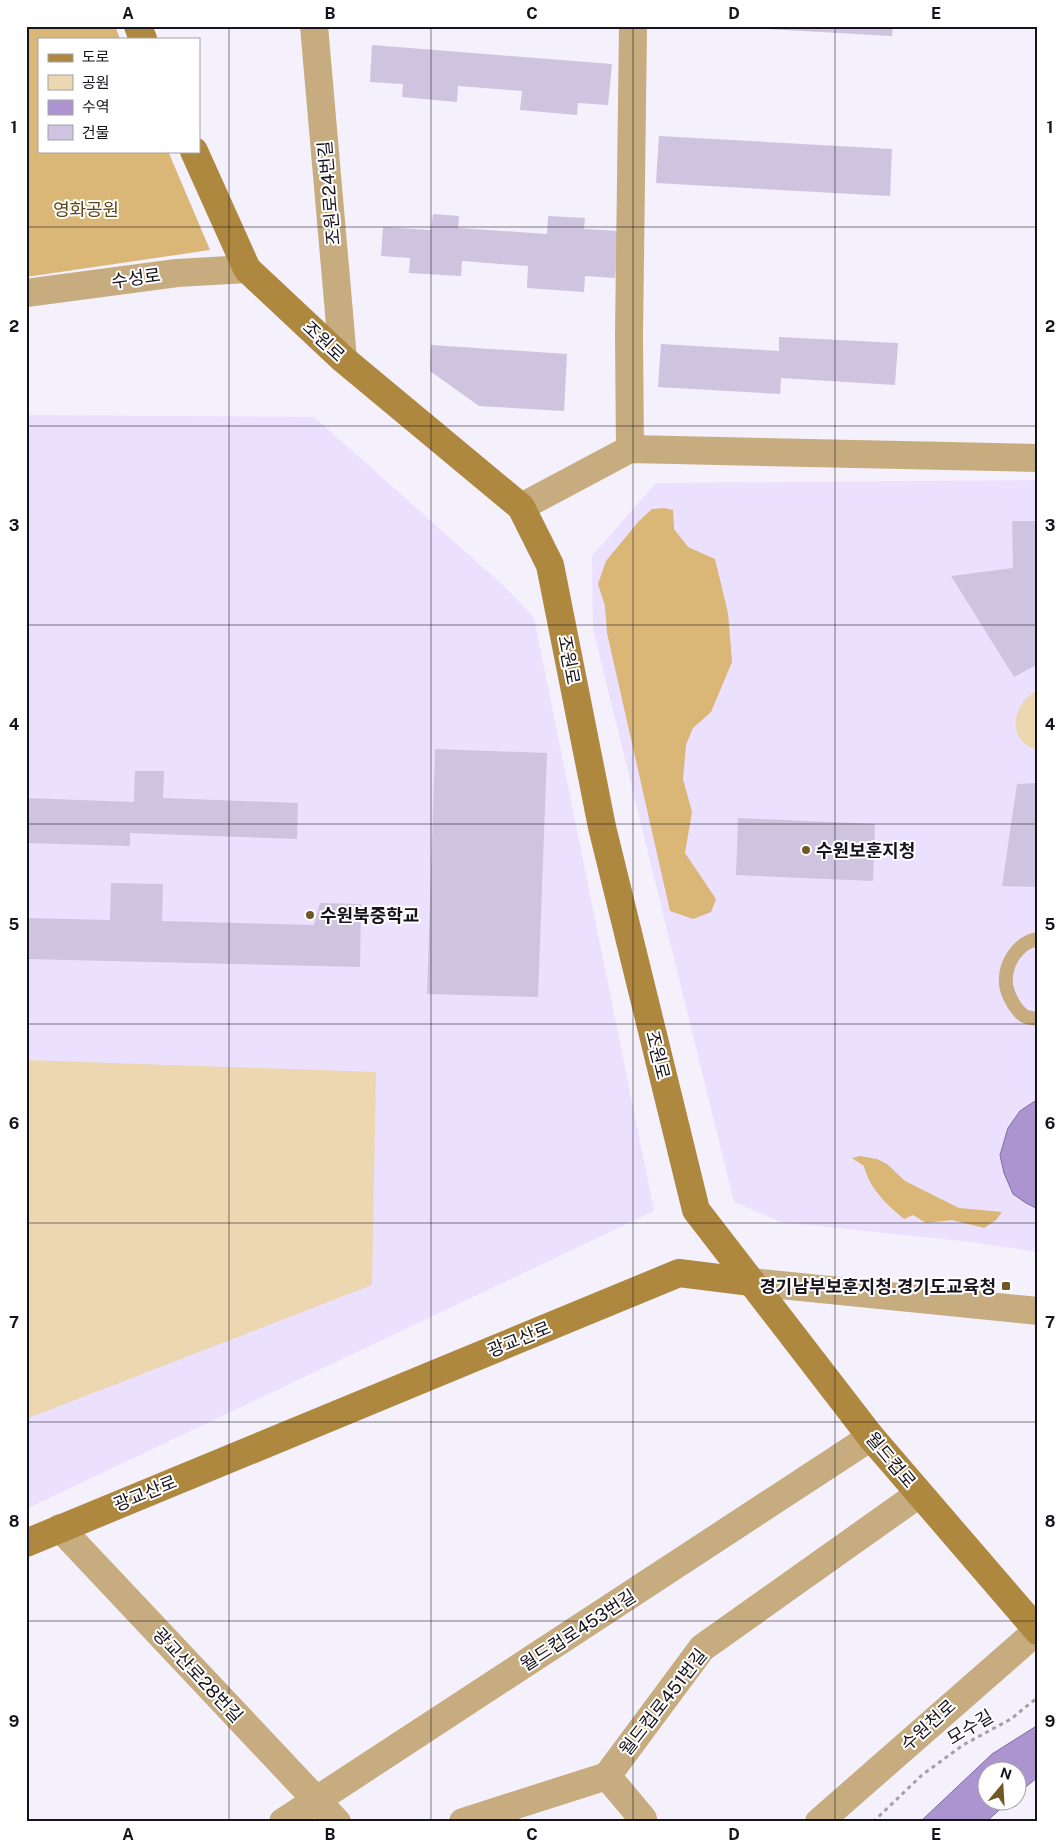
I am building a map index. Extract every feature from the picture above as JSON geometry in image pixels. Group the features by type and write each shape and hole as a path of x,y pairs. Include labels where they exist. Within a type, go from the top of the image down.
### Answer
{"main road":[{"path":"138,26 143,38"},
{"name":"조원로","path":"194,152 246,269 343,360 521,507 550,565 602,827 696,1210 751,1282"},
{"name":"광교산로","path":"26,1543 679,1273 751,1282"},
{"name":"월드컵로","path":"751,1282 871,1437 1038,1631"}],"street":[{"name":"조원로24번길","path":"314,26 343,360"},
{"path":"630,450 629,336 633,26"},
{"name":"수성로","path":"26,293 177,272 246,269"},
{"path":"521,507 630,450 1038,458"},
{"name":"광교산로","path":"751,1282 1038,1312"},
{"name":"월드컵로453번길","path":"284,1822 871,1437"},
{"name":"월드컵로451번길","path":"607,1776 702,1648 919,1494"},
{"name":"광교산로28번길","path":"60,1528 336,1822"},
{"name":"수원천로","path":"819,1822 1038,1631"},
{"path":"463,1822 607,1776 643,1819 641,1822"}],"lane":[{"path":"1038,939 1020,947 1014,954 1008,967 1006,984 1011,1000 1023,1016 1038,1019"}],"path":[{"name":"모수길","path":"873,1822 922,1775 963,1745 1011,1719 1038,1697"}],"shaded area":[{"name":"수원북중학교","path":"26,415 314,417 505,587 534,618 654,1211 26,1509"},
{"path":"1038,480 1038,1252 971,1242 781,1222 734,1202 593,629 592,556 656,483"}],"green space":[{"name":"영화공원","path":"26,26 115,26 120,38 38,38 38,152 168,152 210,250 26,277"},
{"path":"664,508 673,510 674,529 688,547 715,559 728,613 732,662 711,712 693,728 686,745 683,779 692,812 685,853 716,899 711,912 693,919 670,911 607,633 605,606 598,584 606,561 639,521 652,509"},
{"path":"1038,689 1038,750 1024,743 1019,737 1016,717 1023,702"},
{"path":"26,1060 376,1072 372,1285 26,1419"},
{"path":"860,1156 877,1159 887,1164 905,1181 959,1208 1002,1212 996,1220 984,1228 952,1220 926,1223 913,1215 904,1219 874,1189 864,1166 852,1158"}],"water":[{"path":"1038,1099 1038,1209 1013,1194 1004,1173 1000,1155 1008,1128 1020,1111"},
{"path":"1038,1725 1038,1777 1026,1787 1026,1760 986,1760"},
{"path":"976,1769 976,1810 999,1810 986,1822 920,1822"}],"building":[{"path":"748,26 893,26 892,36 748,28"},
{"path":"372,45 612,64 608,105 578,103 577,115 520,110 522,91 458,86 457,102 402,97 403,84 370,82"},
{"path":"659,136 892,149 890,196 656,183"},
{"path":"433,214 459,216 458,228 547,234 548,216 585,218 584,229 619,231 615,278 585,276 584,292 527,288 528,266 462,261 461,276 409,273 410,258 381,256 383,227 431,230"},
{"path":"779,337 898,343 895,385 781,378 780,394 658,387 661,344 779,351"},
{"path":"431,345 567,354 564,411 479,406 430,371"},
{"path":"1012,521 1038,521 1038,664 1014,677 951,576 1013,568"},
{"path":"435,749 547,753 538,997 427,994"},
{"path":"135,771 164,771 163,798 298,803 297,839 130,833 130,846 26,843 26,798 134,802"},
{"path":"1038,783 1038,887 1002,886 1017,784"},
{"name":"수원보훈지청","path":"738,818 875,824 873,881 736,875"},
{"path":"111,883 163,884 162,921 314,925 320,903 361,904 360,967 26,959 26,918 110,920"}],"place":[{"name":"수원보훈지청","path":"806,850"},
{"name":"수원북중학교","path":"310,915"},
{"name":"경기남부보훈지청.경기도교육청","path":"1006,1286"}]}
